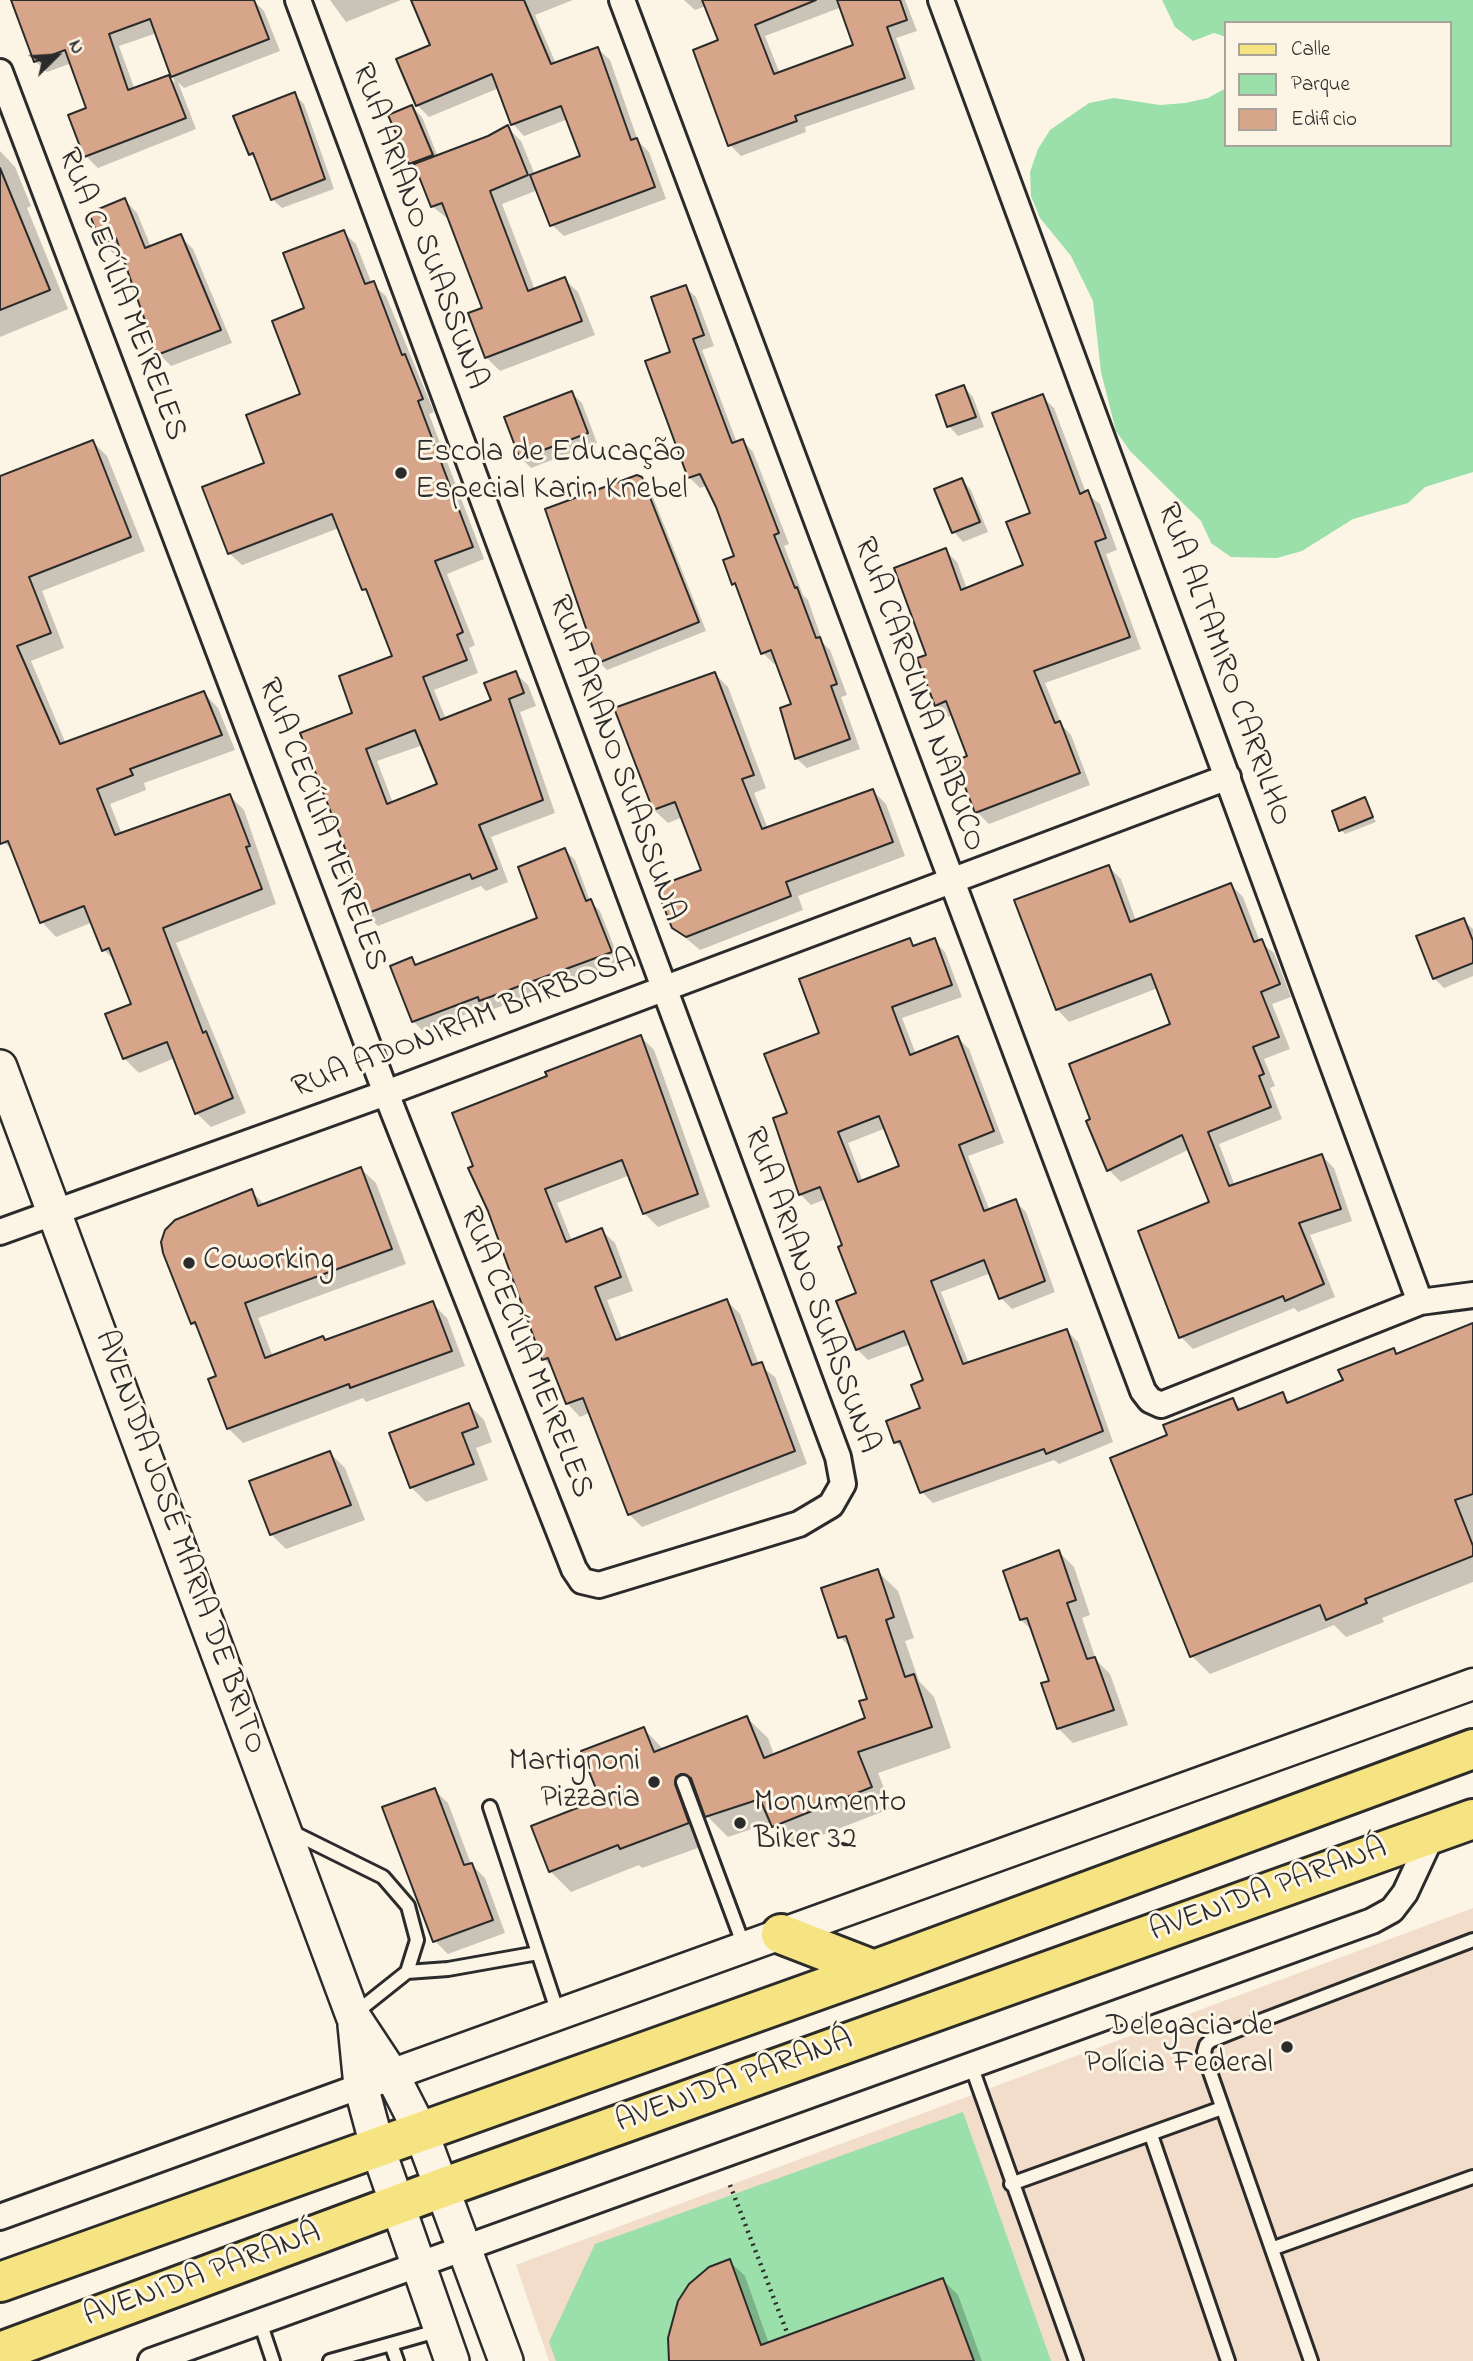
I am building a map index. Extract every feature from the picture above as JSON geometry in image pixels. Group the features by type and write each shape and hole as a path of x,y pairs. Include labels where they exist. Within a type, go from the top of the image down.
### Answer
{"main road":[{"name":"AVENIDA JOSÉ MARIA DE BRITO","path":"0,1067 354,2017 376,2081 378,2149 452,2361"},
{"name":"AVENIDA PARANÁ","path":"0,2281 378,2149 874,1970 1473,1749"},
{"name":"AVENIDA PARANÁ","path":"0,2352 442,2188 1473,1819"},
{"path":"781,1934 874,1970"},
{"name":"AVENIDA JOSÉ MARIA DE BRITO","path":"376,2081 421,2132 506,2361"}],"street":[{"name":"RUA ARIANO SUASSUNA","path":"298,0 838,1457 843,1484 831,1505 799,1524 599,1585"},
{"name":"RUA CAROLINA NABUCO","path":"622,0 1143,1391 1150,1401 1161,1405 1420,1302"},
{"name":"RUA ALTAMIRO CARRILHO","path":"941,0 1420,1302"},
{"name":"RUA CECÍLIA MEIRELES","path":"0,72 386,1093 574,1569 582,1581 599,1585"},
{"name":"RUA ADONIRAM BARBOSA","path":"0,1232 386,1093 1228,777"},
{"path":"1420,1302 1473,1295"},
{"path":"0,2217 1473,1684"},
{"path":"151,2361 1371,1921 1392,1910 1405,1893 1433,1833"}],"lane":[{"path":"683,1782 744,1947"},
{"path":"490,1807 558,2014"},
{"path":"284,1828 383,1877 408,1906 417,1940 407,1972 354,2017"},
{"path":"1311,2361 1204,2052 1210,2041 1473,1940"},
{"path":"407,1972 448,1969 538,1953"},
{"path":"971,2065 1076,2361"},
{"path":"1012,2184 1222,2108"},
{"path":"1151,2135 1228,2361"},
{"path":"1274,2248 1473,2177"},
{"path":"260,2322 273,2361"},
{"path":"330,2361 442,2330"},
{"path":"391,2344 397,2361"}],"path":[{"path":"730,2185 788,2335"}],"shaded area":[{"name":"Delegacia de Polícia Federal","path":"1473,1908 1473,2361 549,2361 516,2265"}],"green space":[{"path":"1162,0 1473,0 1473,472 1425,487 1408,503 1353,519 1302,551 1277,558 1231,557 1211,543 1201,521 1130,451 1116,431 1101,372 1093,301 1071,256 1040,218 1031,196 1030,172 1038,149 1050,130 1089,103 1114,98 1160,105 1185,103 1208,98 1224,89 1224,147 1452,147 1452,21 1224,21 1224,36 1214,33 1193,41 1175,27"},
{"path":"963,2112 1051,2361 556,2361 549,2342 595,2244"}],"building":[{"path":"11,0 254,0 269,39 171,77 150,19 109,34 128,90 169,75 186,118 84,157 68,115 86,108 65,50 34,62"},
{"path":"411,0 524,0 551,64 598,47 631,140 637,138 655,187 550,226 530,175 580,156 561,106 511,125 492,74 416,106 396,59 430,45"},
{"path":"702,0 816,0 755,25 774,74 853,45 837,0 900,0 907,20 887,27 905,78 795,116 797,121 728,146 693,50 718,40"},
{"path":"295,92 325,179 271,200 253,153 249,155 233,116"},
{"path":"412,105 433,155 409,164 388,115"},
{"path":"508,125 528,175 490,191 528,291 565,277 582,321 485,358 468,313 482,308 442,203 431,207 414,164 488,136"},
{"path":"0,168 50,290 0,310"},
{"path":"125,198 145,248 181,234 221,330 157,355 116,238 101,243 89,213"},
{"path":"344,230 365,284 374,281 402,355 405,354 423,399 418,401 473,547 435,561 463,632 457,635 467,660 423,677 440,720 491,700 484,683 516,671 524,693 509,699 543,800 479,825 497,869 472,879 470,874 363,915 349,876 355,874 300,733 352,713 339,676 392,656 366,589 362,590 332,514 228,554 202,487 264,463 246,415 300,394 272,321 304,308 283,253","holes":["415,730 437,784 387,804 366,749"]},
{"path":"686,285 704,335 693,339 732,443 743,439 779,533 774,535 816,638 820,637 837,684 831,686 850,739 795,759 780,708 791,704 771,650 761,654 735,583 732,585 723,560 734,556 716,507 700,474 688,478 645,361 670,352 651,297"},
{"path":"964,385 976,417 947,427 936,395"},
{"path":"572,391 588,433 520,459 504,417"},
{"path":"1043,394 1080,494 1088,490 1106,538 1095,542 1130,637 1034,671 1055,723 1060,721 1080,773 975,813 955,761 967,756 946,701 935,706 917,658 926,655 894,568 946,548 961,590 1023,565 1006,522 1030,513 992,413"},
{"path":"93,440 131,537 29,577 51,633 17,646 60,744 204,691 222,735 130,769 133,775 97,789 115,835 230,794 250,846 246,847 262,889 163,928 203,1033 206,1031 233,1098 195,1114 167,1042 123,1059 105,1014 131,1004 109,948 102,951 84,906 40,923 8,841 0,844 0,476"},
{"path":"637,475 642,477 699,622 598,663 545,509"},
{"path":"962,478 980,522 952,533 934,489"},
{"path":"715,672 754,775 742,779 762,829 873,789 893,842 786,882 791,896 686,937 672,928 656,887 701,870 675,802 653,810 614,708"},
{"path":"1365,797 1373,817 1339,831 1332,811"},
{"path":"565,848 586,901 591,899 612,952 479,1001 478,997 412,1022 390,966 412,957 415,965 537,918 518,867"},
{"path":"1109,865 1130,922 1231,883 1254,942 1262,939 1280,984 1261,992 1279,1037 1253,1047 1264,1074 1259,1076 1271,1107 1208,1132 1229,1186 1322,1154 1341,1209 1299,1223 1324,1284 1285,1301 1283,1296 1179,1338 1138,1231 1209,1202 1182,1135 1107,1171 1086,1121 1090,1119 1069,1064 1170,1024 1151,974 1056,1010 1014,900"},
{"path":"1464,918 1473,941 1473,963 1433,979 1416,936"},
{"path":"910,938 913,946 935,938 952,985 892,1007 910,1055 958,1036 994,1131 959,1145 984,1211 1016,1199 1045,1281 999,1299 984,1260 931,1281 963,1364 1067,1329 1103,1431 1046,1454 1044,1449 920,1493 900,1441 894,1443 886,1421 920,1408 911,1385 923,1380 904,1331 856,1350 836,1301 856,1293 838,1247 842,1245 820,1187 799,1195 773,1118 787,1113 764,1054 819,1033 799,979","holes":["879,1116 899,1166 858,1182 838,1132"]},
{"path":"641,1035 698,1194 643,1214 622,1160 545,1189 566,1242 602,1228 621,1277 595,1287 616,1340 727,1299 752,1365 762,1362 795,1451 628,1515 583,1398 566,1404 548,1358 542,1360 488,1211 468,1168 473,1166 452,1113 547,1076 545,1072"},
{"path":"361,1167 392,1249 245,1303 265,1358 323,1336 325,1340 433,1301 452,1351 350,1388 349,1384 227,1429 208,1379 216,1376 195,1322 191,1324 163,1253 161,1242 165,1230 175,1220 252,1189 258,1206"},
{"path":"1473,1323 1473,1494 1455,1500 1473,1546 1473,1556 1365,1599 1367,1603 1326,1620 1320,1605 1190,1657 1110,1458 1167,1435 1163,1425 1233,1398 1238,1410 1283,1392 1287,1403 1343,1380 1338,1370 1394,1348 1396,1354"},
{"path":"469,1403 478,1427 462,1433 474,1464 410,1488 389,1433"},
{"path":"330,1451 351,1505 270,1535 249,1481"},
{"path":"1059,1550 1076,1600 1067,1603 1087,1659 1095,1657 1114,1710 1057,1729 1041,1683 1049,1681 1027,1618 1020,1620 1003,1571"},
{"path":"878,1569 894,1617 886,1620 905,1677 914,1674 932,1727 858,1752 872,1787 772,1827 760,1799 705,1817 691,1778 681,1774 676,1777 675,1784 689,1823 620,1849 618,1845 549,1872 531,1826 600,1799 581,1751 644,1727 654,1752 747,1716 764,1758 865,1718 859,1701 867,1699 846,1636 838,1638 821,1588"},
{"path":"435,1788 464,1865 472,1863 493,1920 433,1942 382,1807"},
{"path":"730,2259 761,2345 943,2278 974,2361 669,2361 668,2338 678,2301 689,2284 709,2267"}],"place":[{"name":"Escola de Educação Especial Karin Knebel","path":"401,473"},
{"name":"Coworking","path":"189,1263"},
{"name":"Martignoni Pizzaria","path":"654,1782"},
{"name":"Monumento Biker 32","path":"740,1823"},
{"name":"Delegacia de Polícia Federal","path":"1287,2047"}]}
